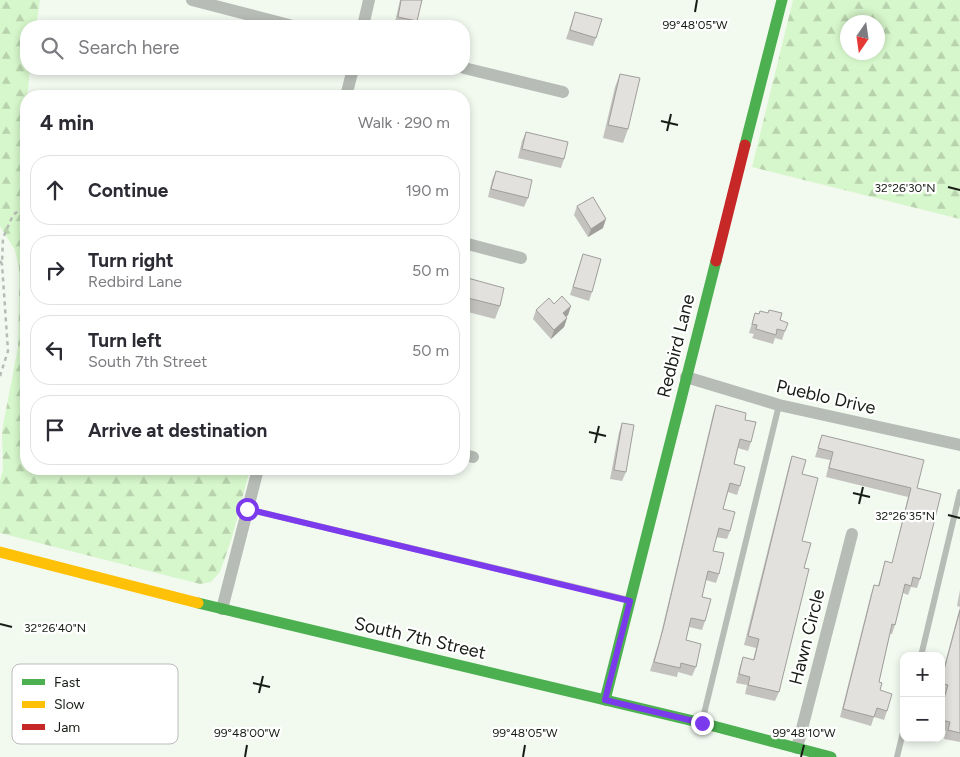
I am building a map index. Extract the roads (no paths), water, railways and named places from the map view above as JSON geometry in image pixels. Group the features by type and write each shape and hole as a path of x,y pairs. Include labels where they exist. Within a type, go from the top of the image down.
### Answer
{"main road":[{"name":"Redbird Lane","path":"605,700 782,0"},
{"name":"South 7th Street","path":"0,552 222,609 702,723 831,757"}],"street":[{"path":"192,0 270,20"},
{"path":"364,20 369,0"},
{"path":"470,69 564,92"},
{"path":"348,90 351,75"},
{"path":"470,245 521,258"},
{"name":"Pueblo Drive","path":"686,377 779,405 960,445"},
{"path":"222,609 256,475"},
{"name":"Hawn Circle","path":"797,748 852,534"}],"lane":[{"path":"702,723 779,405"},
{"path":"922,652 960,492"},
{"path":"247,509 630,601"},
{"path":"897,757 901,742"}]}
